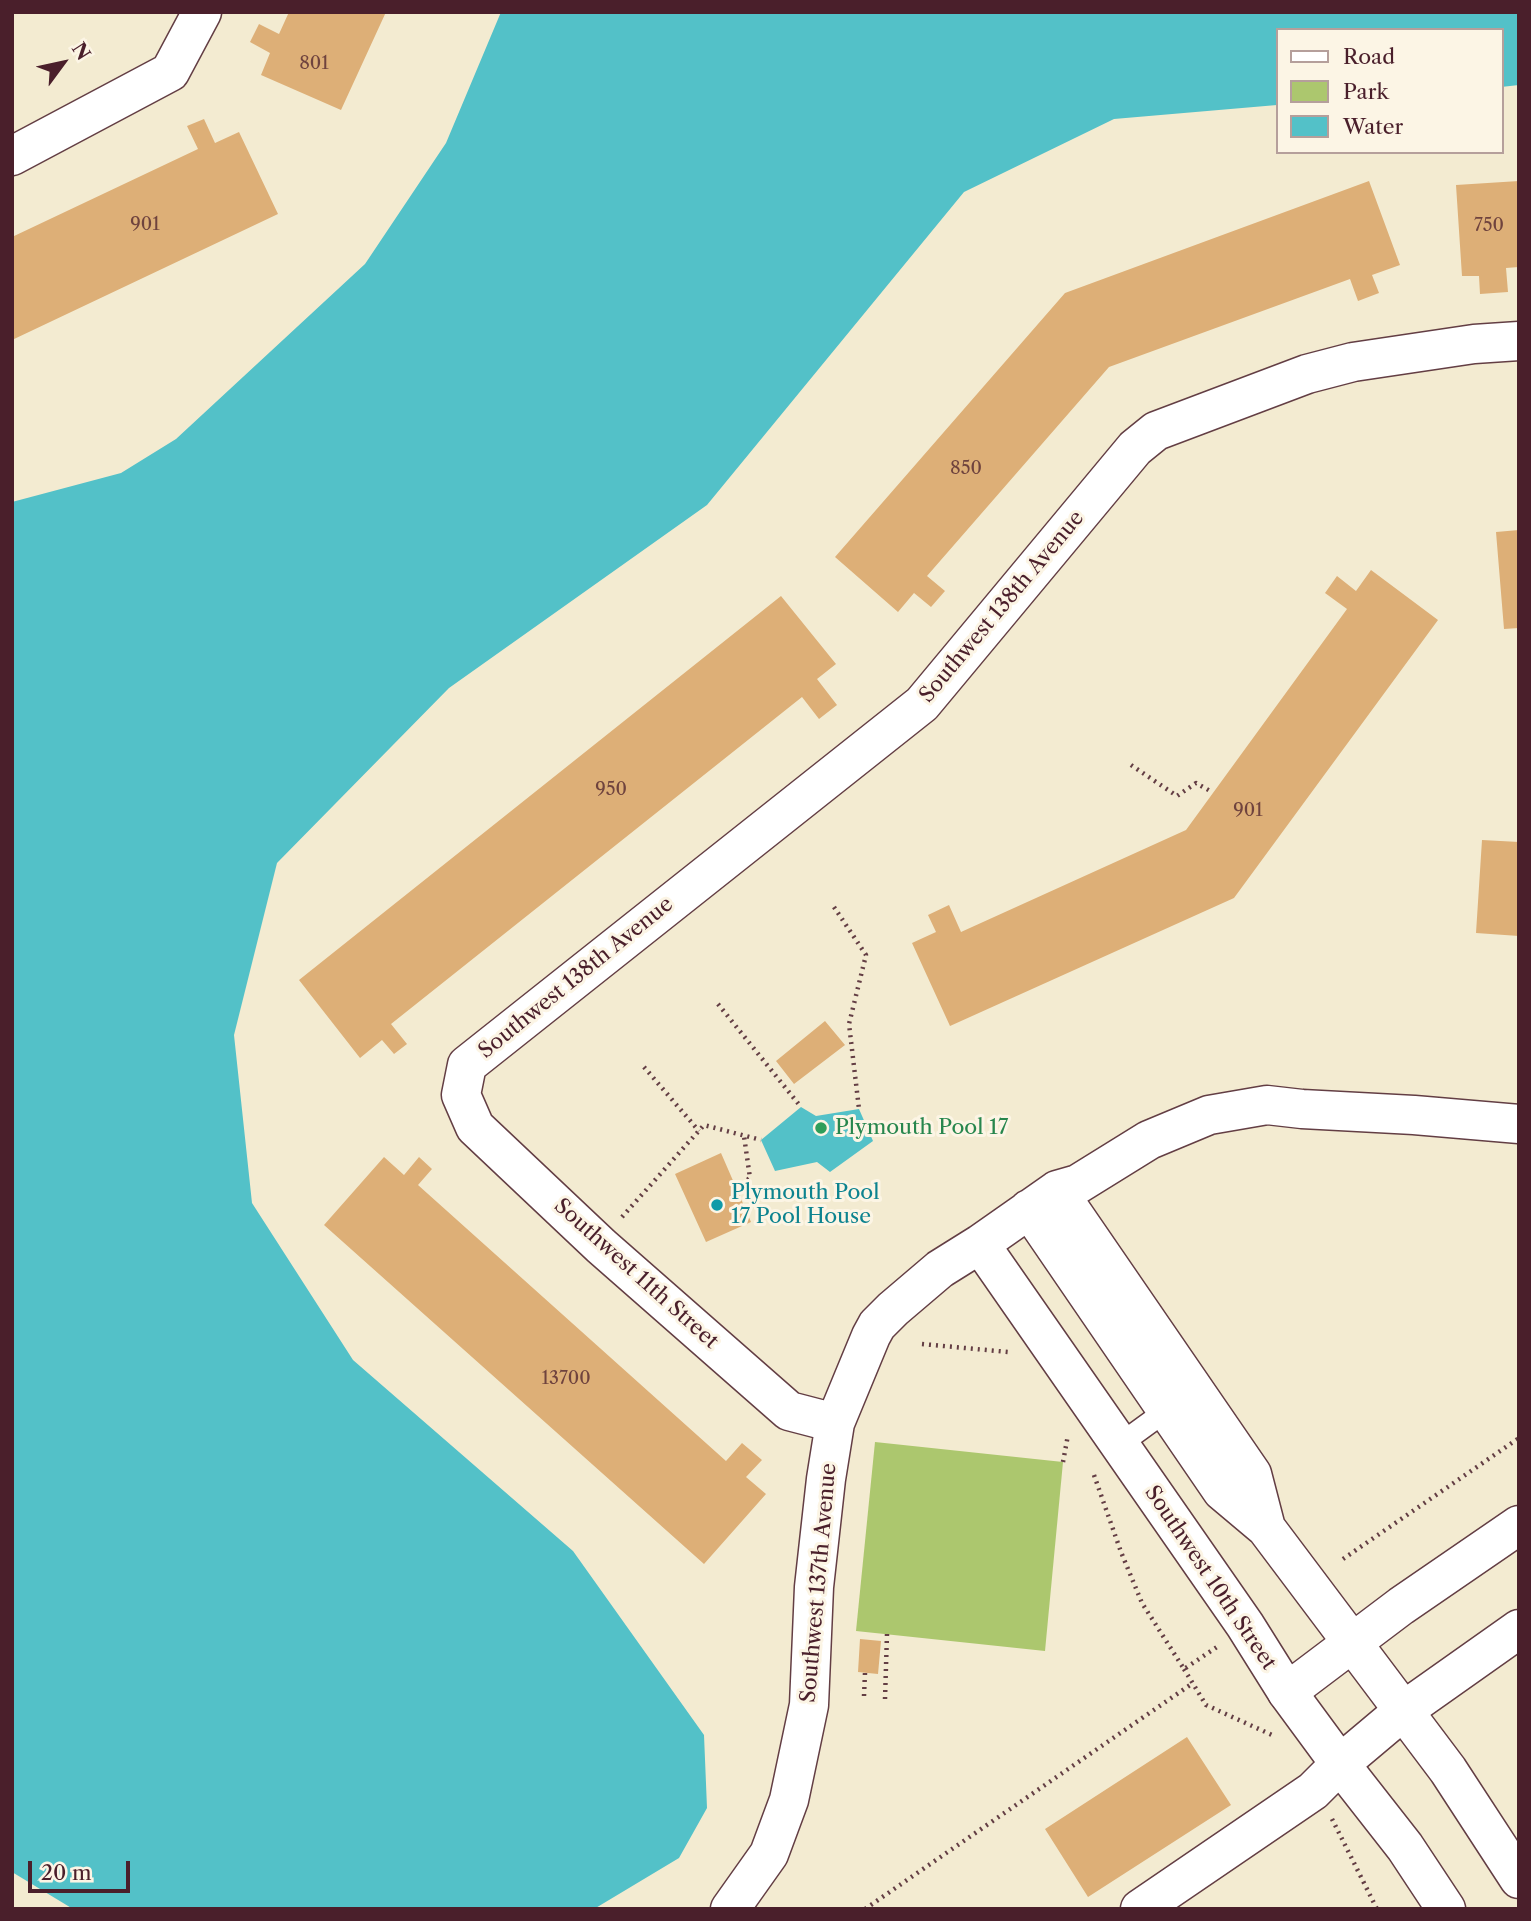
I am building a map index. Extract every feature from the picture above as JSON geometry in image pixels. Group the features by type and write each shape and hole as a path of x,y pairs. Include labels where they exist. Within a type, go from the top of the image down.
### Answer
{"street":[{"path":"12,156 170,72 202,12"},
{"name":"Southwest 138th Avenue","path":"461,1095 467,1065 922,704 1135,448 1156,431 1307,374 1353,362 1474,344 1519,341"},
{"name":"Southwest 11th Street","path":"461,1095 475,1127 601,1246 789,1411 835,1423"},
{"name":"Southwest 137th Avenue","path":"730,1909 769,1854 789,1800 809,1705 814,1587 835,1423 867,1344 877,1325 893,1309 940,1269 1043,1200 1078,1184 1149,1140 1209,1115 1267,1105 1519,1124"},
{"path":"1043,1200 1167,1410 1222,1491 1266,1528 1448,1770 1519,1878"},
{"path":"1043,1200 1252,1474 1266,1528"},
{"name":"Southwest 10th Street","path":"980,1244 1105,1456 1245,1625 1287,1692 1405,1847 1446,1909"},
{"path":"1287,1692 1401,1606 1519,1525"},
{"path":"1140,1909 1313,1791 1340,1764 1403,1711 1519,1629"}],"lane":[{"path":"1105,1456 1167,1410"}],"path":[{"path":"1131,765 1177,796 1196,783 1212,792"},
{"path":"834,907 866,955 849,1024 859,1108"},
{"path":"718,1004 801,1107"},
{"path":"643,1067 699,1131"},
{"path":"601,1246 629,1209 704,1125 761,1140"},
{"path":"736,1188 750,1178 744,1136"},
{"path":"922,1344 1008,1352 1016,1362"},
{"path":"1063,1462 1068,1433 1074,1442"},
{"path":"1343,1559 1519,1438"},
{"path":"1105,1456 1121,1552 1142,1603 1206,1705 1272,1736 1278,1745"},
{"path":"885,1699 887,1634"},
{"path":"1184,1669 1225,1641"},
{"path":"863,1696 865,1673"},
{"path":"865,1909 1192,1683"},
{"path":"1330,1815 1377,1909"}],"green space":[{"path":"875,1442 1063,1462 1045,1651 856,1631"}],"water":[{"path":"501,12 1519,12 1519,85 1503,87 1503,28 1276,28 1276,105 1114,119 964,192 707,505 449,688 277,863 234,1035 252,1203 353,1360 573,1551 704,1735 707,1808 679,1858 594,1909 73,1909 12,1872 12,502 121,473 176,439 365,264 446,143"},
{"name":"Plymouth Pool 17","path":"801,1107 816,1116 859,1109 873,1141 830,1172 817,1162 775,1171 761,1140"}],"building":[{"path":"289,12 386,12 341,110 261,75 270,53 250,42 259,24 279,34"},
{"path":"204,119 215,143 239,132 278,214 12,340 12,237 198,149 187,126"},
{"path":"1369,181 1400,265 1372,275 1379,293 1358,301 1350,279 1109,367 927,576 945,591 931,607 914,593 898,612 835,557 1065,293"},
{"path":"1519,181 1519,267 1506,268 1508,292 1480,294 1479,276 1462,276 1456,185"},
{"path":"1519,530 1519,628 1504,629 1496,532"},
{"path":"1371,570 1438,620 1234,898 950,1026 912,943 936,932 928,915 949,905 961,932 1186,830 1347,609 1325,593 1337,576 1356,591"},
{"path":"781,596 836,664 817,679 837,705 819,719 802,697 391,1024 407,1044 394,1054 382,1040 360,1058 299,980"},
{"path":"1482,840 1519,842 1519,936 1476,933"},
{"path":"825,1021 845,1045 794,1084 776,1061"},
{"name":"Plymouth Pool 17 Pool House","path":"721,1153 751,1222 706,1242 675,1174"},
{"path":"384,1157 404,1175 419,1157 432,1169 418,1185 726,1461 742,1443 762,1460 746,1477 766,1494 704,1564 324,1225"},
{"path":"860,1639 881,1641 878,1674 858,1672"},
{"path":"1187,1737 1231,1805 1088,1897 1045,1829"}],"place":[{"name":"Plymouth Pool 17","path":"821,1128"},
{"name":"Plymouth Pool 17 Pool House","path":"717,1205"}]}
